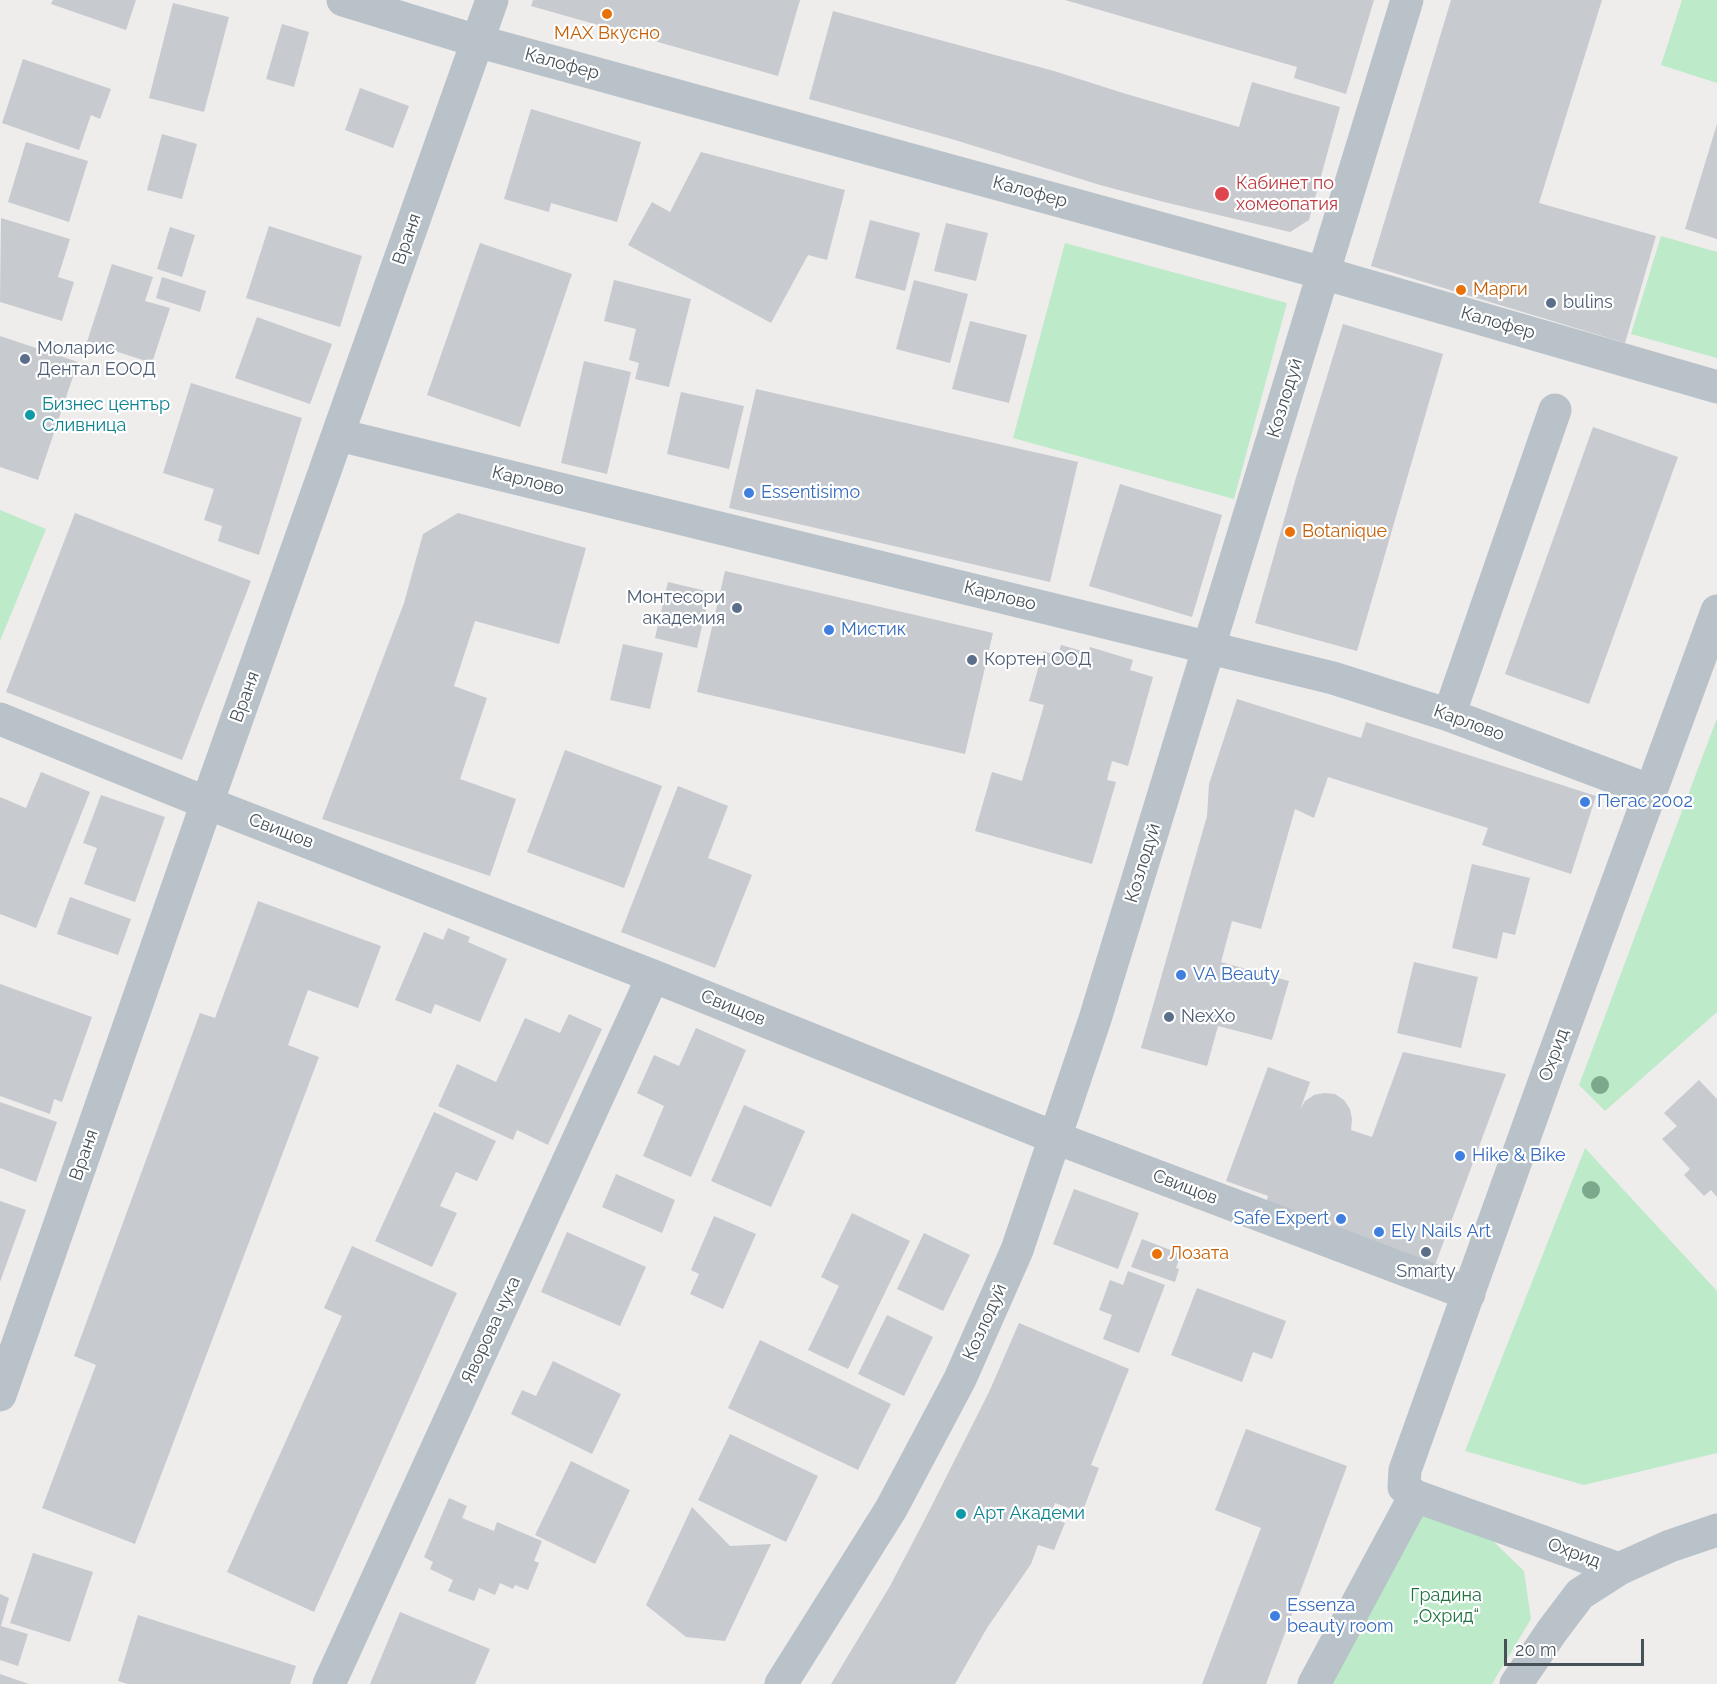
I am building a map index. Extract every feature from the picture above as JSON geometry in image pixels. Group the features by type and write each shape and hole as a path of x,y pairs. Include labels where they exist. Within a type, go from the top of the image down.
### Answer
{"street":[{"name":"Калофер","path":"343,0 477,41 1323,273 1717,387"},
{"name":"Враня","path":"0,1395 207,802 492,0"},
{"name":"Козлодуй","path":"781,1684 891,1509 960,1379 1017,1250 1095,1019 1407,0"},
{"path":"1449,715 1555,410"},
{"name":"Карлово","path":"339,435 1210,646 1333,678 1449,715 1651,791"},
{"name":"Охрид","path":"1619,1569 1415,1496 1404,1487 1405,1470 1717,611"},
{"name":"Свищов","path":"0,719 653,976 1056,1138 1468,1294"},
{"name":"Яворова чука","path":"329,1684 653,976"},
{"path":"1314,1684 1415,1496"},
{"path":"1619,1569 1670,1546 1717,1530"},
{"name":"Охрид","path":"1516,1684 1580,1594 1619,1569"}],"green space":[{"path":"1682,0 1717,0 1717,83 1661,65"},
{"path":"1661,236 1717,252 1717,358 1631,334"},
{"path":"1065,243 1287,303 1234,499 1013,438"},
{"path":"0,510 46,529 0,641"},
{"path":"1717,718 1717,1012 1605,1111 1579,1085"},
{"path":"1585,1148 1717,1291 1717,1453 1584,1485 1465,1451"},
{"name":"Градина „Охрид“","path":"1416,1504 1491,1539 1524,1571 1531,1619 1492,1684 1310,1684"}],"building":[{"path":"53,0 136,0 126,30 51,4"},
{"path":"533,0 800,0 778,76 531,6"},
{"path":"1065,0 1374,0 1346,94 1294,78 1297,67"},
{"path":"1451,0 1602,0 1539,203 1656,236 1625,343 1371,266"},
{"path":"173,3 229,17 204,112 149,98"},
{"path":"833,11 1054,71 1239,127 1252,82 1340,107 1309,220 1290,232 1164,202 809,99"},
{"path":"282,24 309,32 294,87 266,79"},
{"path":"23,59 111,89 100,119 91,115 79,150 2,123"},
{"path":"360,88 409,106 393,148 345,130"},
{"path":"531,109 641,142 617,222 551,203 549,212 504,199"},
{"path":"1717,124 1717,239 1685,229"},
{"path":"162,134 197,144 182,199 147,190"},
{"path":"26,142 88,161 69,222 8,202"},
{"path":"701,152 845,190 827,260 808,255 771,323 628,245 652,202 670,212"},
{"path":"1,218 70,239 58,277 74,282 62,321 0,302"},
{"path":"870,220 920,233 905,291 855,278"},
{"path":"946,223 988,233 976,281 934,271"},
{"path":"269,226 362,256 340,327 246,298"},
{"path":"170,227 195,235 182,277 157,269"},
{"path":"480,243 572,274 520,427 427,395"},
{"path":"112,264 153,277 145,301 170,308 152,363 87,342"},
{"path":"162,277 206,291 200,312 156,298"},
{"path":"614,280 691,299 669,387 635,379 639,363 629,360 636,329 604,321"},
{"path":"914,280 968,294 950,363 896,349"},
{"path":"257,317 332,344 310,404 235,378"},
{"path":"970,321 1027,335 1009,403 952,389"},
{"path":"1343,324 1443,354 1357,651 1255,623"},
{"name":"Бизнес център Сливница","path":"0,336 78,362 38,480 0,467"},
{"path":"584,361 631,372 607,474 561,463"},
{"path":"191,383 302,418 259,555 218,541 222,526 204,520 214,489 163,473"},
{"path":"756,389 1078,462 1050,582 729,508"},
{"path":"681,392 744,406 729,469 667,454"},
{"path":"1593,427 1678,457 1589,704 1505,674"},
{"path":"1120,484 1222,515 1192,617 1089,586"},
{"path":"75,513 251,581 182,760 6,692"},
{"path":"458,513 586,548 559,644 475,621 454,686 487,698 460,779 516,799 490,876 322,819 404,603 423,534"},
{"path":"725,571 993,633 965,754 697,692"},
{"path":"668,582 710,592 697,648 655,638"},
{"path":"623,644 663,653 650,709 610,700"},
{"path":"1061,645 1089,653 1090,647 1133,660 1130,670 1153,677 1128,766 1112,761 1107,780 1116,782 1092,864 975,831 992,772 1022,781 1044,705 1029,701 1043,651 1058,656"},
{"path":"1237,699 1361,738 1366,722 1596,796 1571,874 1482,845 1488,828 1328,777 1314,818 1295,809 1261,929 1232,921 1221,962 1289,981 1272,1040 1218,1026 1207,1066 1141,1048 1207,816 1209,784"},
{"path":"565,750 662,786 624,888 527,852"},
{"path":"41,772 90,792 36,928 0,914 0,797 26,808"},
{"path":"678,786 728,806 708,858 752,875 715,968 621,932"},
{"path":"101,795 165,817 135,902 84,884 97,848 83,843"},
{"path":"1472,864 1530,878 1515,935 1503,932 1497,959 1452,948"},
{"path":"70,897 131,919 118,955 57,934"},
{"path":"258,901 381,946 358,1008 308,990 288,1045 319,1057 135,1544 42,1508 96,1365 74,1356 200,1013 215,1018"},
{"path":"448,928 470,937 468,942 507,959 480,1022 435,1004 431,1014 395,1000 424,932 443,940"},
{"path":"1414,962 1478,977 1461,1048 1397,1033"},
{"path":"0,984 92,1017 62,1102 54,1099 50,1114 0,1096"},
{"path":"569,1014 602,1029 548,1145 517,1130 513,1140 438,1106 457,1064 496,1082 525,1018 560,1033"},
{"path":"696,1028 746,1050 691,1177 643,1156 664,1106 637,1093 654,1055 679,1066"},
{"path":"1403,1052 1506,1074 1432,1273 1263,1211 1268,1196 1226,1181 1268,1067 1310,1082 1300,1110 1305,1101 1314,1095 1335,1094 1344,1100 1350,1109 1351,1130 1372,1137"},
{"path":"1699,1080 1717,1099 1717,1197 1711,1190 1704,1196 1684,1175 1690,1169 1662,1139 1677,1126 1664,1113"},
{"path":"0,1102 57,1122 36,1182 0,1168"},
{"path":"744,1105 805,1131 771,1207 711,1181"},
{"path":"434,1112 496,1141 477,1181 456,1172 440,1206 457,1213 432,1267 375,1241"},
{"path":"616,1174 675,1200 662,1233 602,1207"},
{"path":"1074,1189 1139,1213 1118,1269 1053,1244"},
{"path":"0,1201 26,1210 0,1282"},
{"path":"852,1213 910,1241 848,1369 808,1350 839,1286 821,1277"},
{"path":"714,1216 756,1234 723,1309 690,1294 699,1274 691,1270"},
{"path":"567,1232 646,1267 620,1326 541,1292"},
{"path":"924,1233 970,1255 943,1311 897,1289"},
{"path":"1142,1239 1181,1254 1176,1268 1179,1269 1175,1282 1131,1267"},
{"path":"352,1246 457,1293 314,1612 227,1572 342,1316 324,1308"},
{"path":"1128,1271 1165,1285 1139,1353 1103,1339 1112,1315 1099,1310 1110,1280 1123,1285"},
{"path":"1197,1288 1286,1321 1272,1359 1253,1352 1242,1382 1171,1355"},
{"path":"887,1315 933,1337 904,1396 858,1374"},
{"path":"1019,1323 1129,1369 1091,1465 1099,1468 1082,1513 1055,1503 1049,1517 1065,1523 1054,1550 1038,1545 1031,1564 987,1628 955,1684 831,1684 890,1586 925,1519 989,1392"},
{"path":"760,1340 891,1404 858,1470 728,1408"},
{"path":"553,1361 621,1394 592,1454 511,1414 522,1390 536,1396"},
{"path":"1246,1429 1347,1466 1266,1684 1202,1684 1261,1528 1215,1510"},
{"path":"730,1434 818,1476 786,1542 698,1500"},
{"path":"571,1461 630,1490 595,1564 535,1535"},
{"path":"449,1498 467,1506 462,1518 494,1531 497,1522 542,1541 534,1561 539,1563 528,1590 515,1585 513,1589 500,1583 495,1595 479,1588 474,1601 448,1591 453,1580 430,1569 433,1562 424,1557"},
{"path":"692,1507 730,1546 771,1544 725,1641 686,1637 646,1605"},
{"path":"33,1553 93,1572 70,1642 10,1623"},
{"path":"0,1594 9,1598 1,1626 28,1634 18,1666 0,1660"},
{"path":"400,1612 490,1649 475,1684 370,1684"},
{"path":"138,1615 296,1666 290,1684 128,1684 118,1681"},
{"path":"0,1674 29,1684 0,1684"}],"place":[{"name":"MAX Вкусно","path":"607,14"},
{"name":"Кабинет по хомеопатия","path":"1222,194"},
{"name":"Марги","path":"1461,290"},
{"name":"bulins","path":"1551,303"},
{"name":"Моларис Дентал ЕООД","path":"25,359"},
{"name":"Бизнес център Сливница","path":"30,415"},
{"name":"Essentisimo","path":"749,493"},
{"name":"Botanique","path":"1290,532"},
{"name":"Монтесори академия","path":"737,608"},
{"name":"Мистик","path":"829,630"},
{"name":"Кортен ООД","path":"972,660"},
{"name":"Пегас 2002","path":"1585,802"},
{"name":"VA Beauty","path":"1181,975"},
{"name":"NexXo","path":"1169,1017"},
{"name":"Hike & Bike","path":"1460,1156"},
{"name":"Safe Expert","path":"1341,1219"},
{"name":"Ely Nails Art","path":"1379,1232"},
{"name":"Smarty","path":"1426,1252"},
{"name":"Лозата","path":"1157,1254"},
{"name":"Арт Академи","path":"961,1514"},
{"name":"Essenza beauty room","path":"1275,1616"}]}
